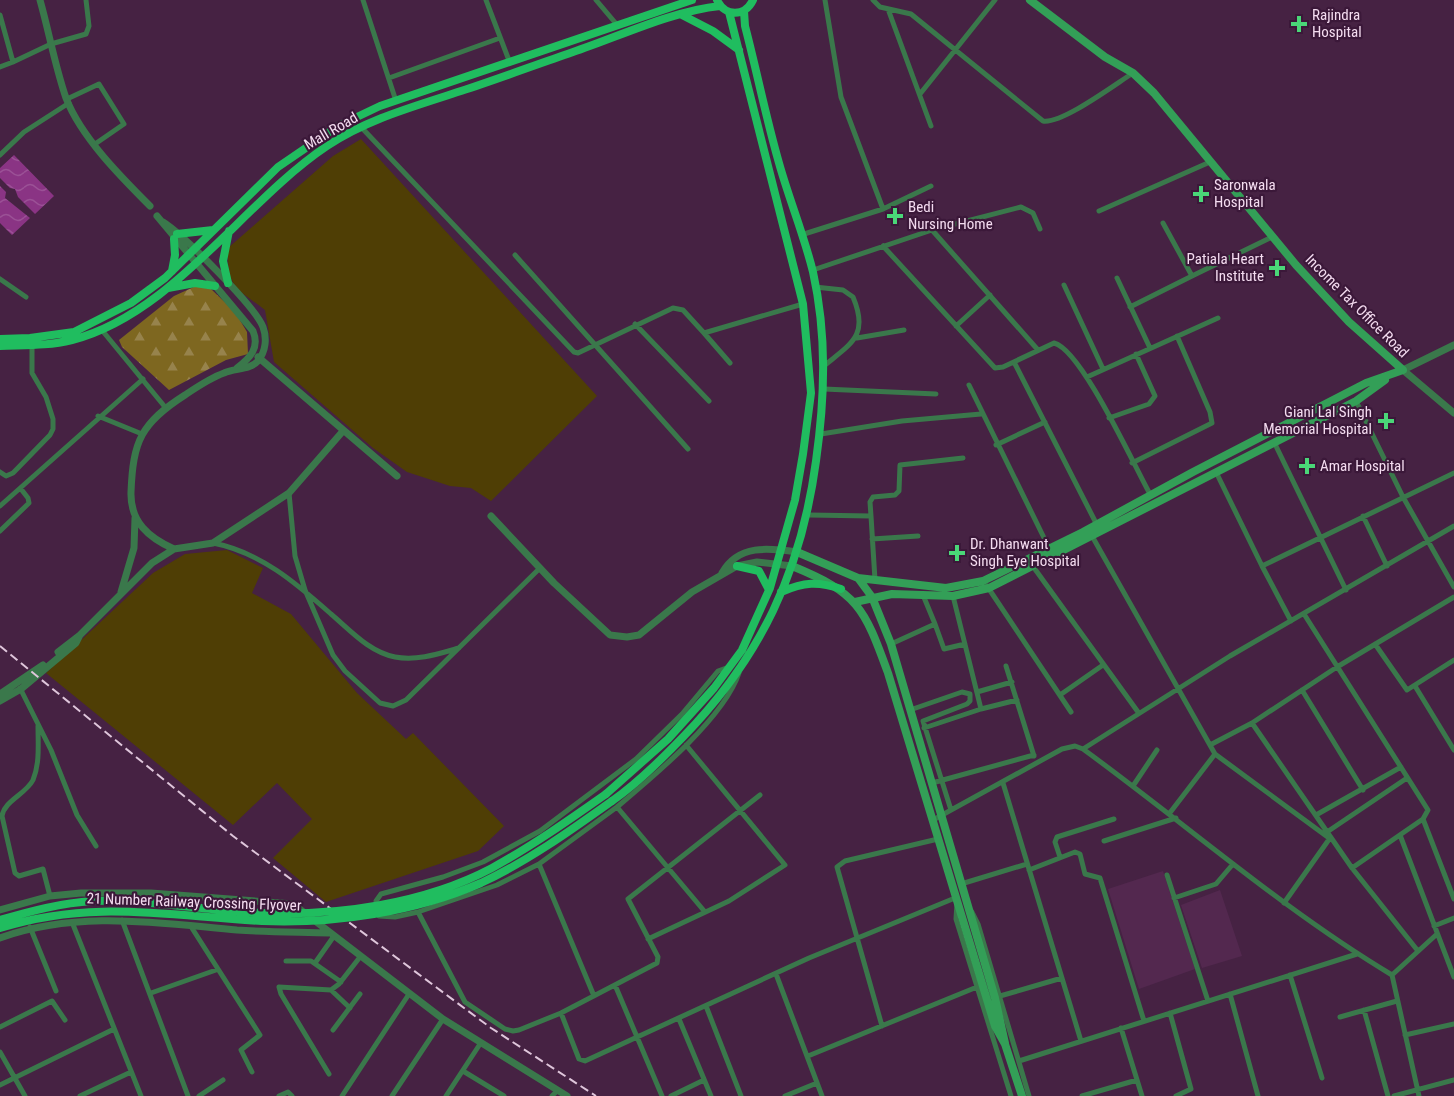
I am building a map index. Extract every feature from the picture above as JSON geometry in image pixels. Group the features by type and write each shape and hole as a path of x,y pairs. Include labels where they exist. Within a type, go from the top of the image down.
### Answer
{"main road":[{"name":"Mall Road","path":"0,339 74,333 131,303 172,272 278,167 338,126 396,101 692,0"},
{"path":"718,3 729,12 744,11 753,0"},
{"name":"Income Tax Office Road","path":"858,578 946,588 983,580 1097,525 1118,518 1151,496 1366,383 1403,370 1349,322 1272,237 1210,162 1187,130 1133,74 1105,57 1030,0"},
{"name":"Mall Road","path":"0,347 75,339 124,317 163,290 198,260 301,164 361,127 420,104 718,3"},
{"name":"21 Number Railway Crossing Flyover","path":"0,928 45,915 98,910 284,922 419,904 479,883 535,854 612,800 652,769 698,722 739,673 762,634 782,592 808,515 821,434 825,365 813,270 778,161 745,26 744,11"},
{"name":"21 Number Railway Crossing Flyover","path":"0,920 42,907 94,901 296,914 380,904 431,892 491,868 560,827 612,800 730,667 753,629 769,590 795,500 810,407 809,364 803,304 729,12"},
{"path":"681,15 713,31 739,50"},
{"path":"172,272 176,236 214,230"},
{"path":"228,283 223,261 230,231"},
{"path":"163,290 184,284 215,286"},
{"path":"855,602 892,594 953,596 989,588 1092,536 1118,518 1216,472 1356,400 1388,377"},
{"path":"797,552 858,578 872,597 891,644 910,710 920,729 941,815 1005,1031 1005,1044"},
{"path":"737,566 759,571 769,590"},
{"path":"792,566 841,589 855,602 871,626 888,673 997,1031 1005,1044 1022,1096"},
{"path":"782,592 809,582 841,589"}],"street":[{"path":"40,0 68,101 95,144 123,179 150,206"},
{"path":"0,67 51,44 89,32 86,0"},
{"path":"363,0 396,101"},
{"path":"486,0 510,63"},
{"path":"596,0 618,26"},
{"path":"825,0 841,97 883,209"},
{"path":"873,0 877,5 911,14 1043,122 1049,122 1065,114 1133,74"},
{"path":"920,94 995,0"},
{"path":"888,9 931,126"},
{"path":"0,15 13,62"},
{"path":"389,78 500,38"},
{"path":"0,155 24,132 68,101 99,84 124,124 95,144"},
{"path":"361,127 570,349 578,353 635,324 676,308 683,310 730,363"},
{"path":"1099,211 1210,162"},
{"path":"801,235 883,209 931,186"},
{"path":"813,270 932,230 1021,207 1033,213 1040,230"},
{"path":"120,594 134,548 135,517 131,497 132,479 142,434 154,416 204,382 237,368 250,367 260,359 265,345 263,327 253,308 228,283 198,260 157,216"},
{"path":"1163,223 1192,276"},
{"path":"932,230 1038,350"},
{"path":"1131,306 1272,237"},
{"path":"883,246 991,366 999,369 1054,343 1060,344 1087,377 1151,496"},
{"path":"515,255 688,449"},
{"path":"198,260 215,286 240,311 254,331 256,345 253,353 237,368"},
{"path":"1117,278 1150,348"},
{"path":"0,279 26,297"},
{"path":"1064,285 1103,369"},
{"path":"815,287 843,290 853,297 860,327 857,338"},
{"path":"956,326 990,295"},
{"path":"704,333 803,304"},
{"path":"1087,377 1218,318"},
{"path":"635,324 709,401"},
{"path":"101,329 165,407"},
{"path":"825,365 857,338 904,330"},
{"path":"1132,463 1212,423 1210,412 1177,336"},
{"path":"0,472 6,476 13,473 50,435 53,429 46,397 32,373 32,345"},
{"path":"1454,345 1403,370 1454,413"},
{"path":"253,353 397,476"},
{"path":"1109,418 1149,404 1155,396 1136,354"},
{"path":"1014,362 1097,525"},
{"path":"0,506 98,416 143,379"},
{"path":"969,385 996,445 1049,548"},
{"path":"824,389 936,394"},
{"path":"1356,400 1427,543 1452,578 1454,587"},
{"path":"821,434 902,421 981,414"},
{"path":"98,416 142,434"},
{"path":"996,445 1045,422"},
{"path":"213,543 289,493 343,431"},
{"path":"1275,442 1346,590"},
{"path":"875,580 870,502 873,497 895,495 899,491 900,465 963,458"},
{"path":"1216,472 1291,621"},
{"path":"1262,566 1454,473"},
{"path":"0,531 29,503 21,489"},
{"path":"289,493 293,545 305,590 339,664 380,703 386,705 393,706 406,700 540,568"},
{"path":"808,515 871,516"},
{"path":"491,516 540,568 610,635 627,637 639,635 692,592 737,566 756,562 792,566"},
{"path":"1363,516 1387,566"},
{"path":"135,517 150,537 174,549"},
{"path":"1083,749 1138,712 1454,526"},
{"path":"872,539 918,536"},
{"path":"1092,536 1215,754 1332,840"},
{"path":"0,701 76,643 80,635 143,569 174,549 213,543 249,553 305,590 366,644 380,653 396,657 422,658 461,648"},
{"path":"722,573 727,564 745,552 766,549 797,552"},
{"path":"1032,566 1138,712"},
{"path":"983,580 1071,712"},
{"path":"923,595 944,649 965,644"},
{"path":"953,596 981,710"},
{"path":"1210,745 1252,723 1337,667 1454,597"},
{"path":"1304,614 1428,810 1423,819 1352,868"},
{"path":"891,644 934,624"},
{"path":"1375,644 1405,688 1409,689 1454,660"},
{"path":"1060,695 1103,665"},
{"path":"1006,666 1037,764"},
{"path":"730,667 717,671 682,714 636,759 540,831 483,862 443,877 381,894 376,901 379,916 395,917 453,901 497,885 539,864 612,800 686,745 724,702 739,673"},
{"path":"977,692 1012,682"},
{"path":"0,694 20,686"},
{"path":"20,686 51,750 77,815 96,846"},
{"path":"1415,686 1454,750"},
{"path":"1302,690 1363,790"},
{"path":"910,710 963,692 970,694 970,701 967,704 925,719 920,729 942,781 951,810"},
{"path":"920,729 1017,700"},
{"path":"1252,723 1352,868 1418,951"},
{"path":"38,726 38,754 33,779 22,793 5,808 2,816 15,873 19,876 43,869 50,896"},
{"path":"648,939 736,897 784,865 686,745"},
{"path":"933,820 1062,749 1075,746 1083,749 1284,903 1357,954 1392,975 1419,1096"},
{"path":"1133,786 1158,750"},
{"path":"1169,814 1215,754"},
{"path":"932,783 1034,755"},
{"path":"1316,815 1401,767"},
{"path":"1327,832 1407,778"},
{"path":"1003,783 1081,1041"},
{"path":"418,912 455,987 470,1005 513,1031 561,1013 657,963 658,957 628,899 760,795"},
{"path":"612,800 705,912"},
{"path":"1060,858 1055,842 1057,837 1114,819"},
{"path":"1104,841 1176,819"},
{"path":"1423,819 1454,899"},
{"path":"1400,835 1454,977"},
{"path":"882,1026 837,872 840,863 938,839"},
{"path":"1284,903 1332,840"},
{"path":"961,884 1077,852 1085,874 1100,878 1144,1021"},
{"path":"539,864 594,996"},
{"path":"1174,898 1216,884 1233,864"},
{"path":"1167,875 1208,1001"},
{"path":"443,877 438,886 438,894 453,901"},
{"path":"0,910 50,896 142,896 286,902 297,906 443,1020 555,1093 567,1096"},
{"path":"561,1013 582,1061 776,974 956,901 956,919 1011,1096"},
{"path":"969,908 978,924 1029,1096"},
{"path":"0,938 30,927 72,921 141,918 237,930 332,935"},
{"path":"1434,926 1454,918"},
{"path":"122,920 188,1096"},
{"path":"72,921 141,1096"},
{"path":"189,924 216,970 260,1035 240,1051 252,1072"},
{"path":"30,927 56,991"},
{"path":"1392,975 1437,934"},
{"path":"315,963 332,935"},
{"path":"1019,1061 1357,954"},
{"path":"331,990 341,982 360,957"},
{"path":"286,961 304,960 315,963 341,982"},
{"path":"151,993 216,970"},
{"path":"776,974 822,1096"},
{"path":"1290,975 1322,1078"},
{"path":"1000,996 1062,978"},
{"path":"615,985 663,1096"},
{"path":"330,1074 279,990 283,986 331,990 350,1008"},
{"path":"808,1056 977,987"},
{"path":"333,1030 360,994"},
{"path":"342,1096 409,994"},
{"path":"1230,994 1258,1096"},
{"path":"0,1027 52,1001 65,1020"},
{"path":"1340,1017 1397,1001"},
{"path":"706,1006 741,1096"},
{"path":"1364,1010 1388,1096"},
{"path":"1170,1013 1191,1089 1176,1096"},
{"path":"679,1018 711,1096"},
{"path":"392,1096 443,1020"},
{"path":"1405,1035 1454,1024"},
{"path":"1121,1028 1142,1096"},
{"path":"0,1085 114,1029"},
{"path":"446,1096 480,1044"},
{"path":"0,1052 25,1096"},
{"path":"463,1071 504,1096"},
{"path":"82,1096 131,1072"},
{"path":"199,1096 223,1080"},
{"path":"671,1096 704,1080"},
{"path":"1082,1096 1137,1080"},
{"path":"1394,1096 1454,1080"},
{"path":"785,1096 818,1083"},
{"path":"279,1096 288,1092 292,1096"}],"shaded area":[{"path":"361,139 597,396 491,501 471,488 450,486 407,472 373,448 274,362 265,310 240,291 231,279 228,248 333,156"},
{"path":"227,550 263,568 252,593 291,614 357,693 406,739 413,733 504,826 478,851 326,902 273,858 312,819 277,783 233,825 46,673 153,573 185,554"},
{"path":"1163,871 1195,969 1139,989 1108,889"},
{"path":"1220,890 1242,956 1202,968 1181,905"}],"green space":[{"path":"196,286 211,289 235,312 247,332 248,354 226,360 169,390 122,347 119,340 174,296"}],"water":[{"path":"14,155 54,196 35,214 18,197 15,189 10,188 0,178 0,168"},
{"path":"0,186 6,192 5,198 30,218 12,235 0,223"}],"railway":[{"path":"0,646 233,836 491,1028 596,1096"}],"place":[{"name":"Rajindra Hospital","path":"1299,24"},
{"name":"Saronwala Hospital","path":"1201,194"},
{"name":"Bedi Nursing Home","path":"895,216"},
{"name":"Patiala Heart Institute","path":"1277,268"},
{"name":"Giani Lal Singh Memorial Hospital","path":"1386,421"},
{"name":"Amar Hospital","path":"1307,466"},
{"name":"Dr. Dhanwant Singh Eye Hospital","path":"957,553"}]}
